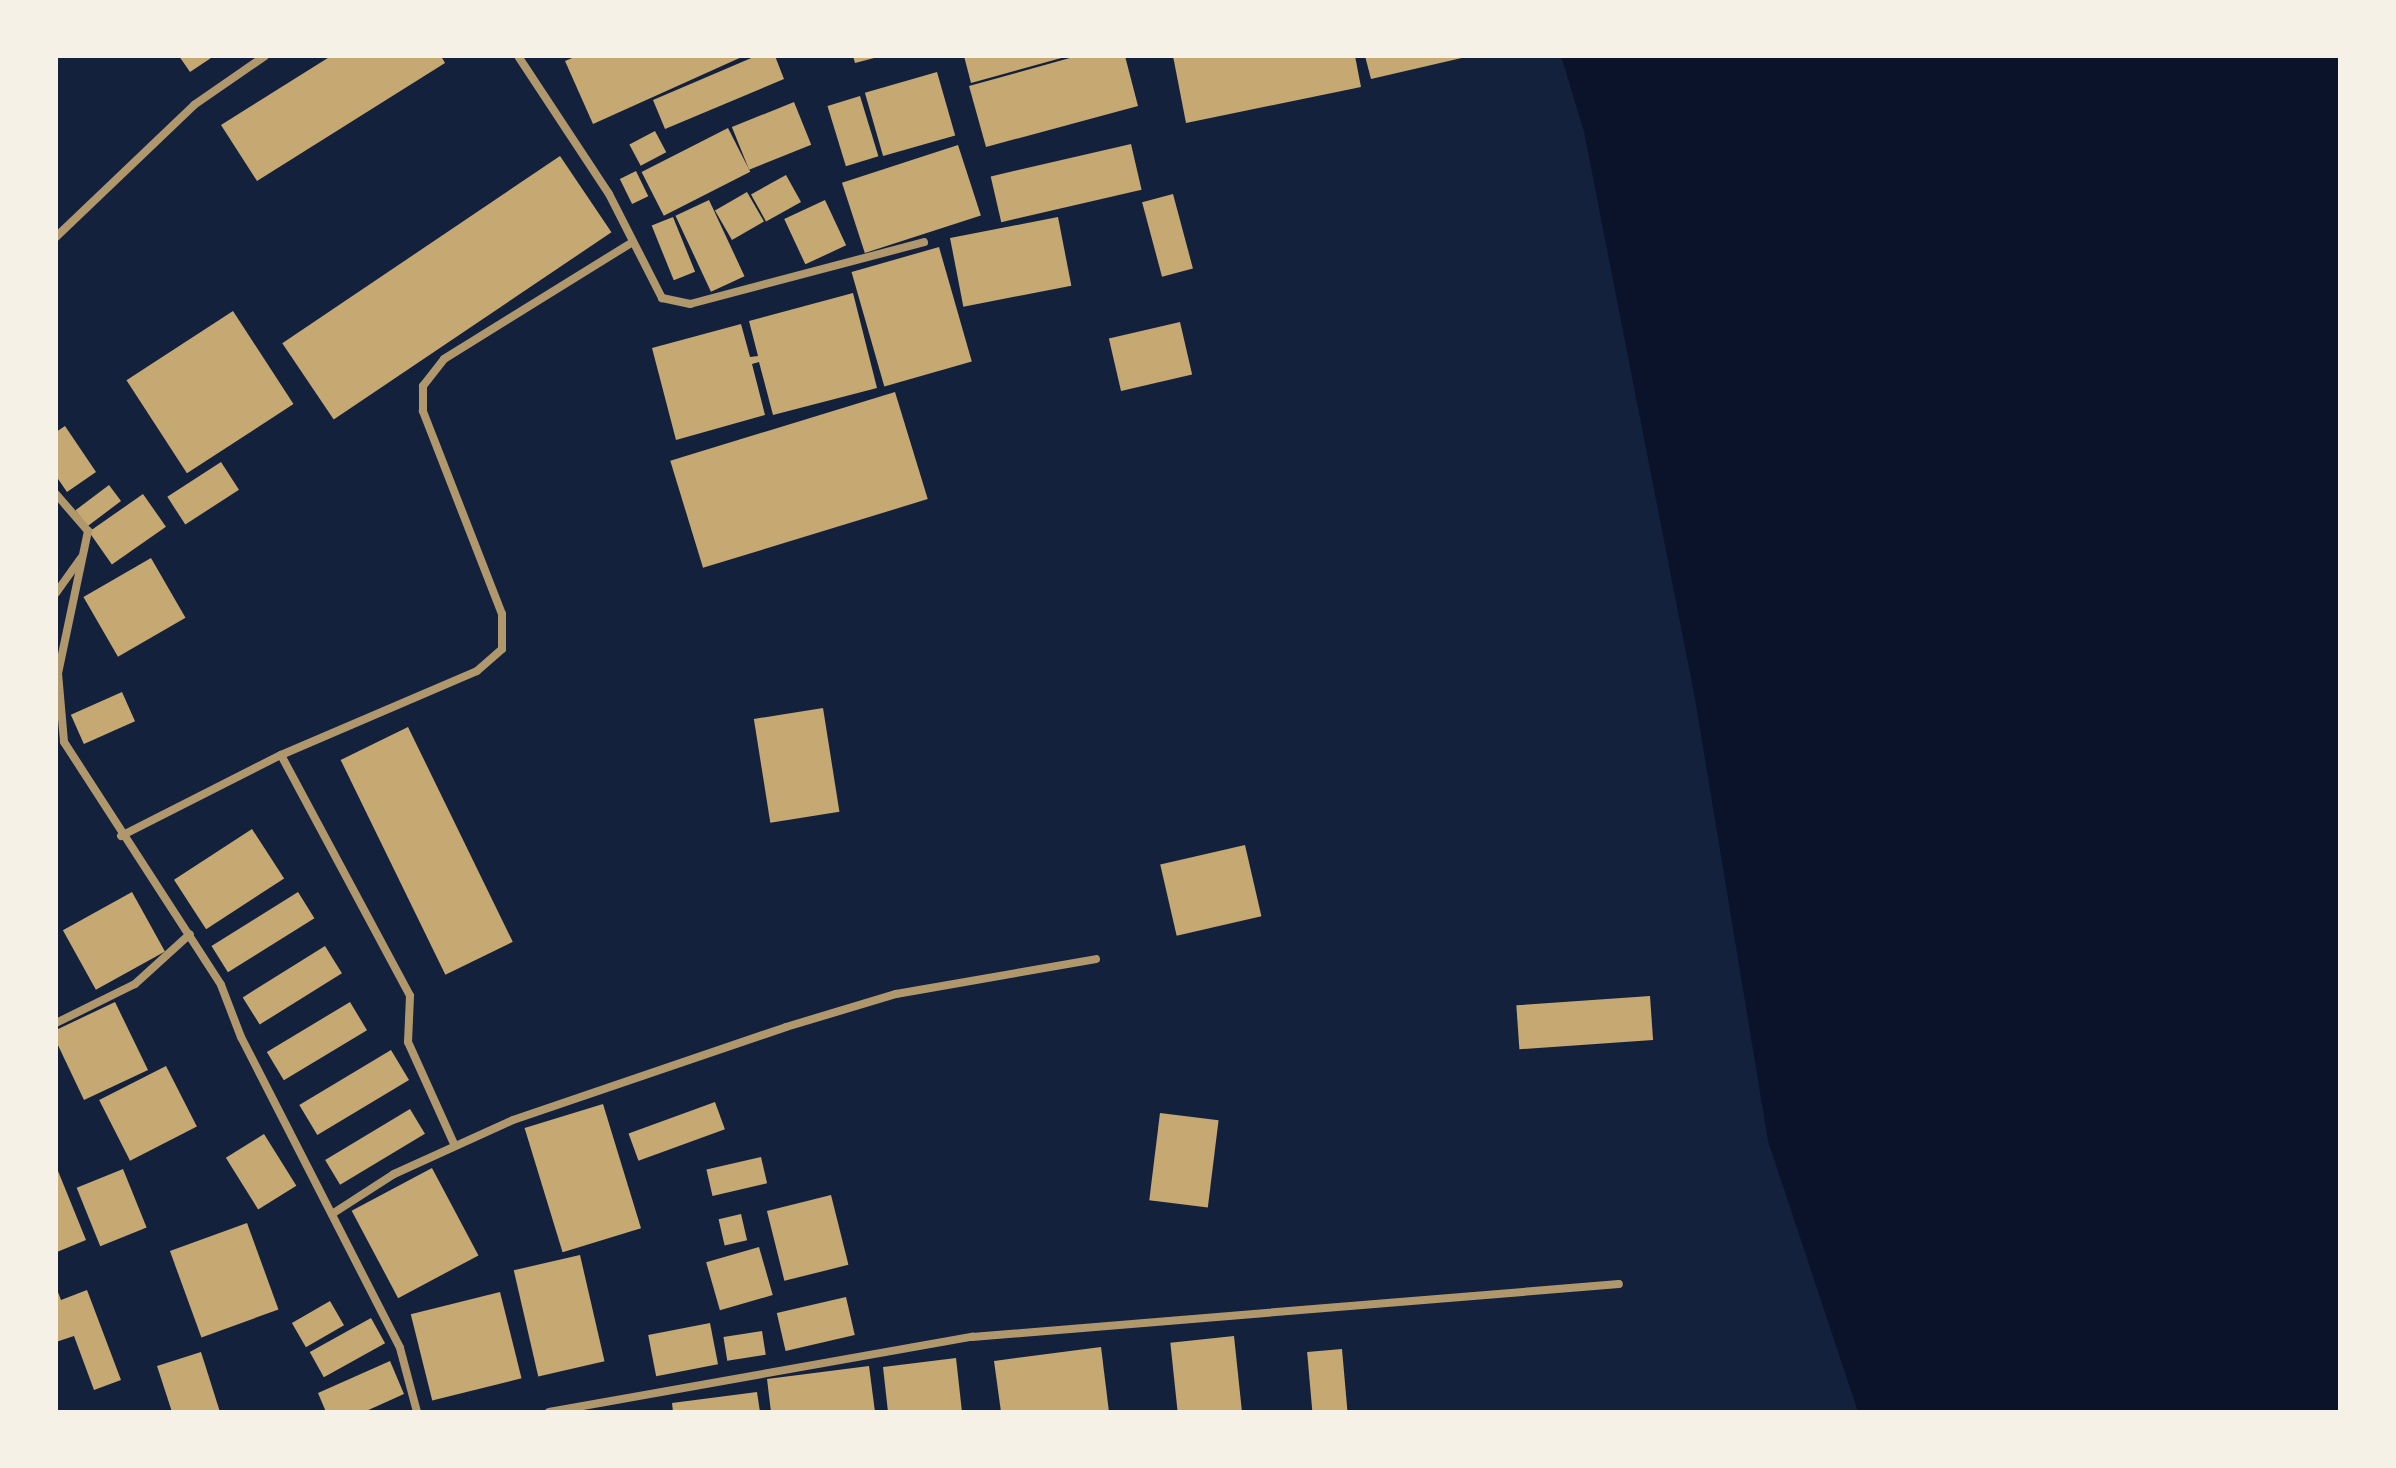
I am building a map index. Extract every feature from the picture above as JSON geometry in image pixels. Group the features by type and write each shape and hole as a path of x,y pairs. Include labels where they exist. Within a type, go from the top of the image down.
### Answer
{"street":[{"path":"56,237 194,105 265,56"},
{"path":"518,56 609,194 631,243 662,298 690,304 924,242"},
{"path":"121,836 281,755 477,671 502,649 502,614 423,411 423,386 444,359 631,243"},
{"path":"56,494 88,531 58,673 64,742 121,836 190,934 221,985 241,1037 400,1348 417,1412"},
{"path":"56,593 84,555"},
{"path":"281,755 410,996 408,1042 455,1146"},
{"path":"56,1023 135,984 190,934"},
{"path":"332,1214 394,1174 513,1120 896,994 1096,959"},
{"path":"549,1412 972,1337 1619,1284"}],"water":[{"path":"1561,56 2340,56 2340,1412 1858,1412 1768,1141 1695,699 1584,132"}],"building":[{"path":"179,56 214,56 190,72"},
{"path":"331,56 441,56 445,63 257,181 221,125"},
{"path":"577,56 744,56 593,124 565,61"},
{"path":"756,56 775,56 784,79 665,129 653,100"},
{"path":"853,56 878,56 878,57 855,63"},
{"path":"964,56 1064,56 1065,57 971,83"},
{"path":"1077,56 1125,56 1138,106 986,147 969,86"},
{"path":"1173,56 1355,56 1361,87 1186,123"},
{"path":"1365,56 1466,56 1466,57 1371,79"},
{"path":"937,72 955,135 883,156 865,93"},
{"path":"860,96 878,156 846,166 827,106"},
{"path":"794,102 811,145 749,170 732,127"},
{"path":"728,128 750,172 664,216 642,172"},
{"path":"655,131 666,152 641,166 629,145"},
{"path":"1131,144 1142,190 1001,222 991,176"},
{"path":"958,145 981,215 865,253 842,183"},
{"path":"560,156 611,232 334,420 282,343"},
{"path":"636,171 648,196 632,204 620,179"},
{"path":"786,175 801,202 766,222 751,194"},
{"path":"747,192 764,221 732,240 715,210"},
{"path":"1173,194 1193,268 1162,277 1142,202"},
{"path":"709,200 744,276 711,292 675,216"},
{"path":"825,200 846,245 805,264 784,219"},
{"path":"673,217 695,272 674,280 652,226"},
{"path":"1058,217 1071,286 963,307 950,238"},
{"path":"939,247 972,361 884,386 852,272"},
{"path":"853,293 877,388 773,415 759,362 752,364 765,415 676,440 652,348 741,324 750,357 758,356 749,321"},
{"path":"233,311 293,404 187,473 126,380"},
{"path":"1180,322 1192,375 1121,391 1109,338"},
{"path":"895,392 928,499 703,568 670,461"},
{"path":"65,426 96,472 67,492 56,476 56,432"},
{"path":"221,462 239,490 185,525 167,497"},
{"path":"109,485 121,501 87,526 75,510"},
{"path":"143,494 166,527 112,565 89,532"},
{"path":"151,558 186,618 118,657 83,597"},
{"path":"122,692 135,721 84,744 71,715"},
{"path":"823,708 839,812 770,823 754,719"},
{"path":"408,727 513,942 445,975 341,760"},
{"path":"252,829 284,878 206,929 174,880"},
{"path":"1245,845 1261,916 1177,936 1160,865"},
{"path":"132,892 165,951 96,990 63,930"},
{"path":"298,892 314,918 228,972 211,946"},
{"path":"325,946 342,973 260,1025 243,997"},
{"path":"1650,996 1653,1040 1519,1049 1516,1005"},
{"path":"115,1002 148,1070 84,1100 56,1041 56,1030"},
{"path":"350,1002 367,1030 284,1080 267,1052"},
{"path":"391,1050 409,1080 317,1135 299,1105"},
{"path":"166,1066 197,1127 130,1161 99,1100"},
{"path":"715,1102 725,1129 638,1161 629,1133"},
{"path":"603,1104 641,1228 563,1252 525,1128"},
{"path":"410,1109 425,1134 340,1185 325,1160"},
{"path":"1160,1113 1219,1120 1208,1208 1149,1200"},
{"path":"264,1134 296,1186 258,1210 226,1158"},
{"path":"761,1157 767,1183 713,1196 706,1170"},
{"path":"56,1166 86,1240 57,1252 56,1249"},
{"path":"432,1168 478,1255 398,1298 352,1211"},
{"path":"123,1169 147,1227 100,1246 77,1188"},
{"path":"831,1195 848,1265 784,1281 767,1211"},
{"path":"741,1214 747,1240 725,1245 719,1219"},
{"path":"247,1223 278,1309 201,1337 170,1251"},
{"path":"759,1247 773,1295 720,1310 706,1262"},
{"path":"580,1255 605,1361 538,1377 514,1270"},
{"path":"56,1287 61,1300 87,1290 121,1380 94,1390 74,1336 56,1342"},
{"path":"500,1292 522,1378 432,1401 411,1314"},
{"path":"846,1297 855,1335 786,1351 777,1313"},
{"path":"330,1301 344,1325 306,1347 292,1323"},
{"path":"371,1318 385,1343 324,1377 310,1352"},
{"path":"710,1323 718,1364 656,1376 648,1335"},
{"path":"762,1331 766,1355 727,1361 723,1337"},
{"path":"1234,1336 1242,1412 1178,1412 1170,1343"},
{"path":"1101,1347 1109,1412 1001,1412 994,1361"},
{"path":"1342,1349 1347,1412 1312,1412 1307,1352"},
{"path":"201,1352 220,1412 172,1412 157,1366"},
{"path":"956,1358 962,1412 888,1412 883,1367"},
{"path":"390,1361 404,1394 364,1412 326,1412 318,1393"},
{"path":"869,1366 875,1412 771,1412 767,1379"},
{"path":"757,1392 760,1412 673,1412 672,1403"}]}
